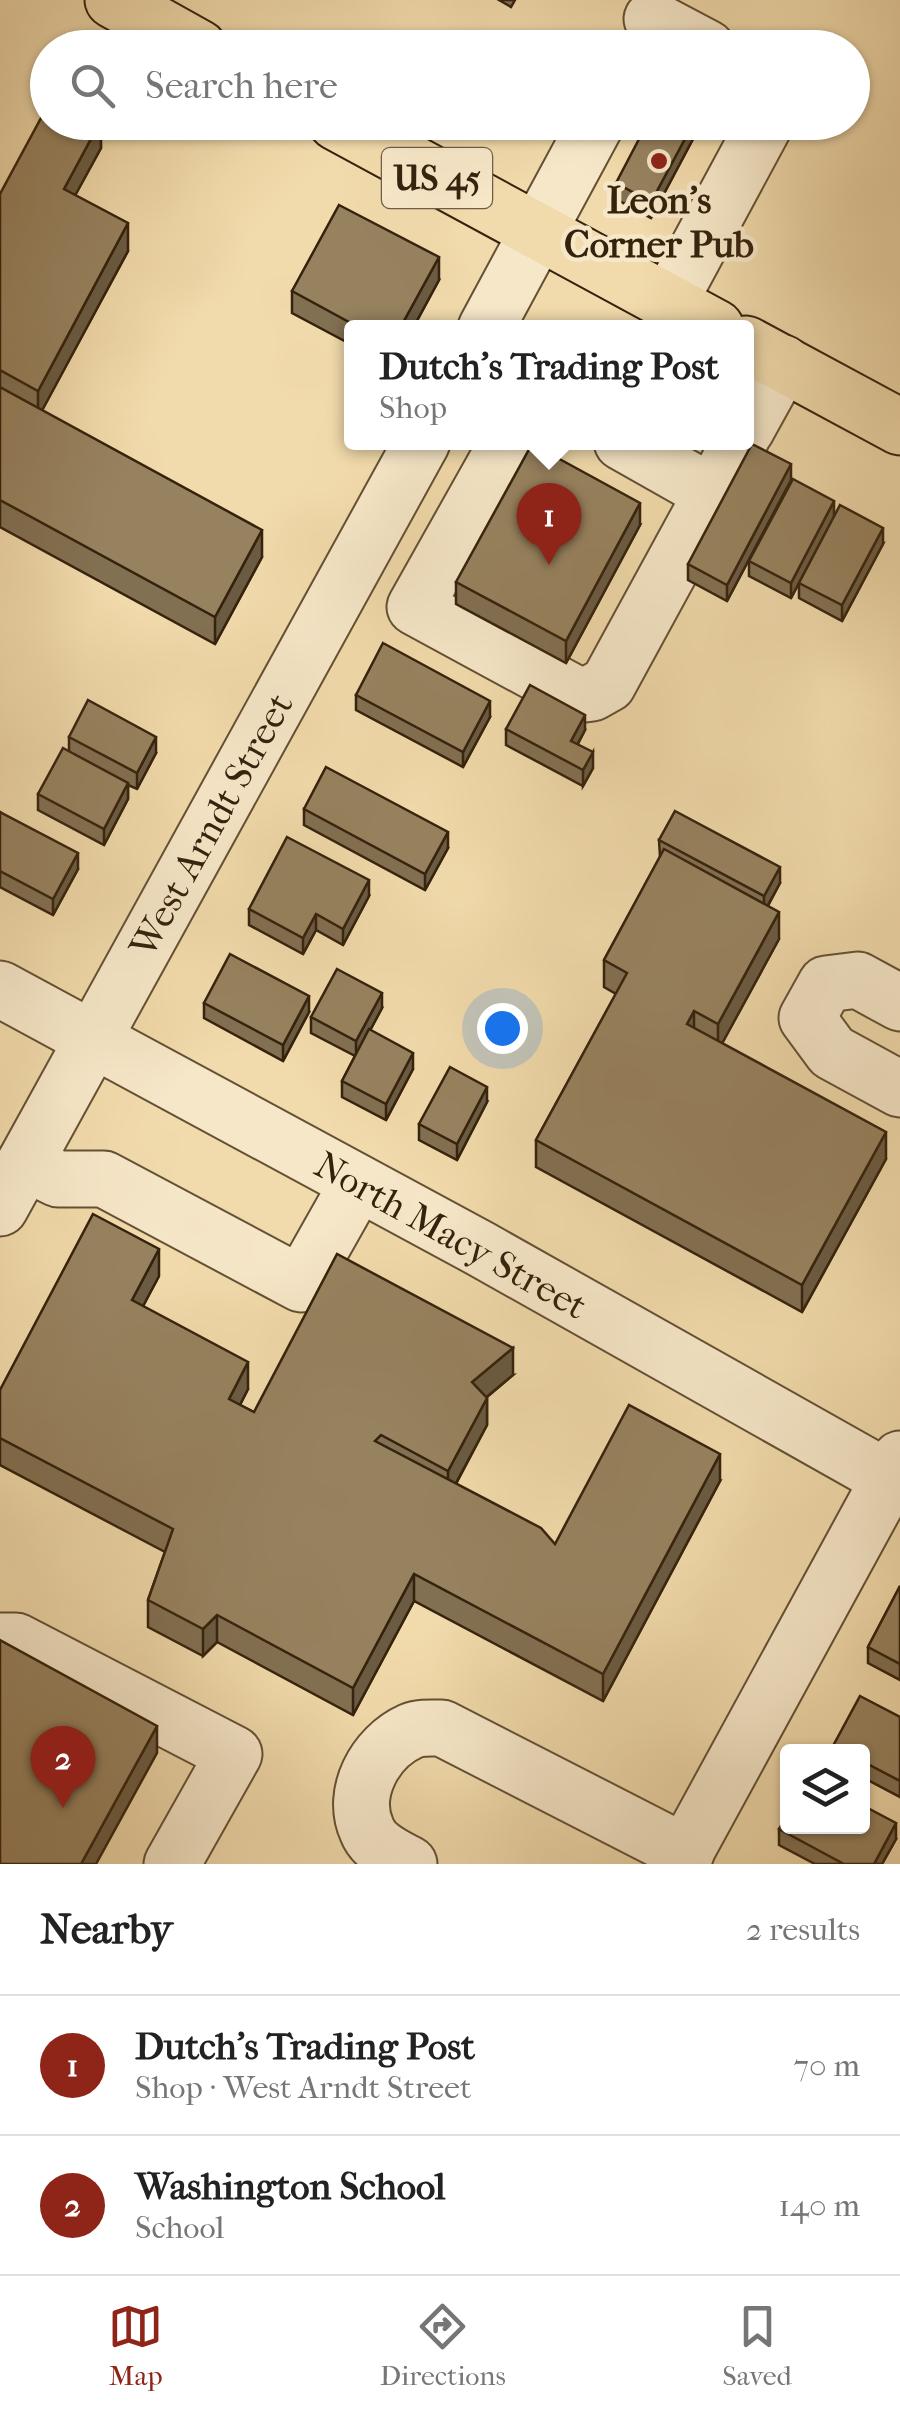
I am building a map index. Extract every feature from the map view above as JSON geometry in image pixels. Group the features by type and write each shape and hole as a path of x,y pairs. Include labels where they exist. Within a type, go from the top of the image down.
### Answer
{"main road":[{"path":"112,0 167,30"},
{"name":"US 45","path":"369,140 687,317"},
{"path":"765,354 900,427"}],"street":[{"path":"490,320 587,140"},
{"path":"687,317 759,140"},
{"path":"754,398 765,354"},
{"path":"418,601 501,454 507,450"},
{"path":"636,450 712,493"},
{"path":"357,560 571,694 592,694 608,684 736,450"},
{"path":"413,458 470,509"},
{"name":"West Arndt Street","path":"12,1186 413,458"},
{"path":"900,1003 858,980 826,984 807,1018 832,1052 900,1090"},
{"name":"North Macy Street","path":"0,988 896,1474"},
{"path":"12,1186 58,1179 104,1179 301,1284 358,1183"},
{"path":"410,1864 383,1850 367,1831 360,1798 372,1767 387,1746 414,1730 442,1728 682,1858 896,1474"},
{"path":"0,1641 16,1642 234,1754 172,1864"}],"building":[{"path":"30,138 90,140 64,189 128,223 38,391 0,370 0,194"},
{"path":"639,140 684,140 651,202 616,183"},
{"path":"339,205 439,257 404,320 345,320 292,291"},
{"path":"0,387 262,530 215,617 0,500"},
{"path":"754,445 791,464 727,585 688,564 749,450 754,450"},
{"path":"529,450 543,450 640,503 566,641 456,582"},
{"path":"793,479 834,501 791,583 749,561"},
{"path":"840,505 883,528 842,605 799,583"},
{"path":"383,643 490,701 463,752 356,695"},
{"path":"530,685 585,715 571,741 593,752 583,770 506,729"},
{"path":"88,700 156,737 137,773 69,737"},
{"path":"63,748 128,783 104,829 38,794"},
{"path":"326,767 448,832 425,874 304,809"},
{"path":"675,811 780,867 764,896 659,840"},
{"path":"0,812 78,853 53,899 0,871"},
{"path":"287,837 369,880 343,929 316,914 303,938 249,909"},
{"path":"664,849 779,912 718,1024 694,1011 687,1024 886,1132 802,1285 536,1140 627,973 604,960"},
{"path":"230,954 309,996 283,1045 204,1003"},
{"path":"337,969 382,993 356,1041 311,1017"},
{"path":"369,1029 413,1053 386,1104 342,1081"},
{"path":"450,1067 487,1087 457,1144 419,1124"},
{"path":"93,1214 159,1249 132,1300 248,1362 229,1399 254,1412 337,1254 513,1348 472,1382 487,1398 448,1471 381,1435 375,1441 541,1528 555,1544 629,1405 720,1454 603,1674 414,1574 353,1688 217,1615 203,1629 148,1600 173,1529 0,1438 0,1390"},
{"path":"900,1586 900,1664 868,1647"},
{"path":"0,1640 157,1726 81,1864 0,1864"},
{"path":"860,1696 900,1717 900,1781 870,1765 870,1744 834,1744"},
{"path":"870,1809 896,1823 874,1864 844,1864 788,1834 870,1834"}],"place":[{"name":"Leon's Corner Pub","path":"659,161"},
{"name":"Dutch's Trading Post","path":"549,565"},
{"name":"Washington School","path":"63,1808"}]}
